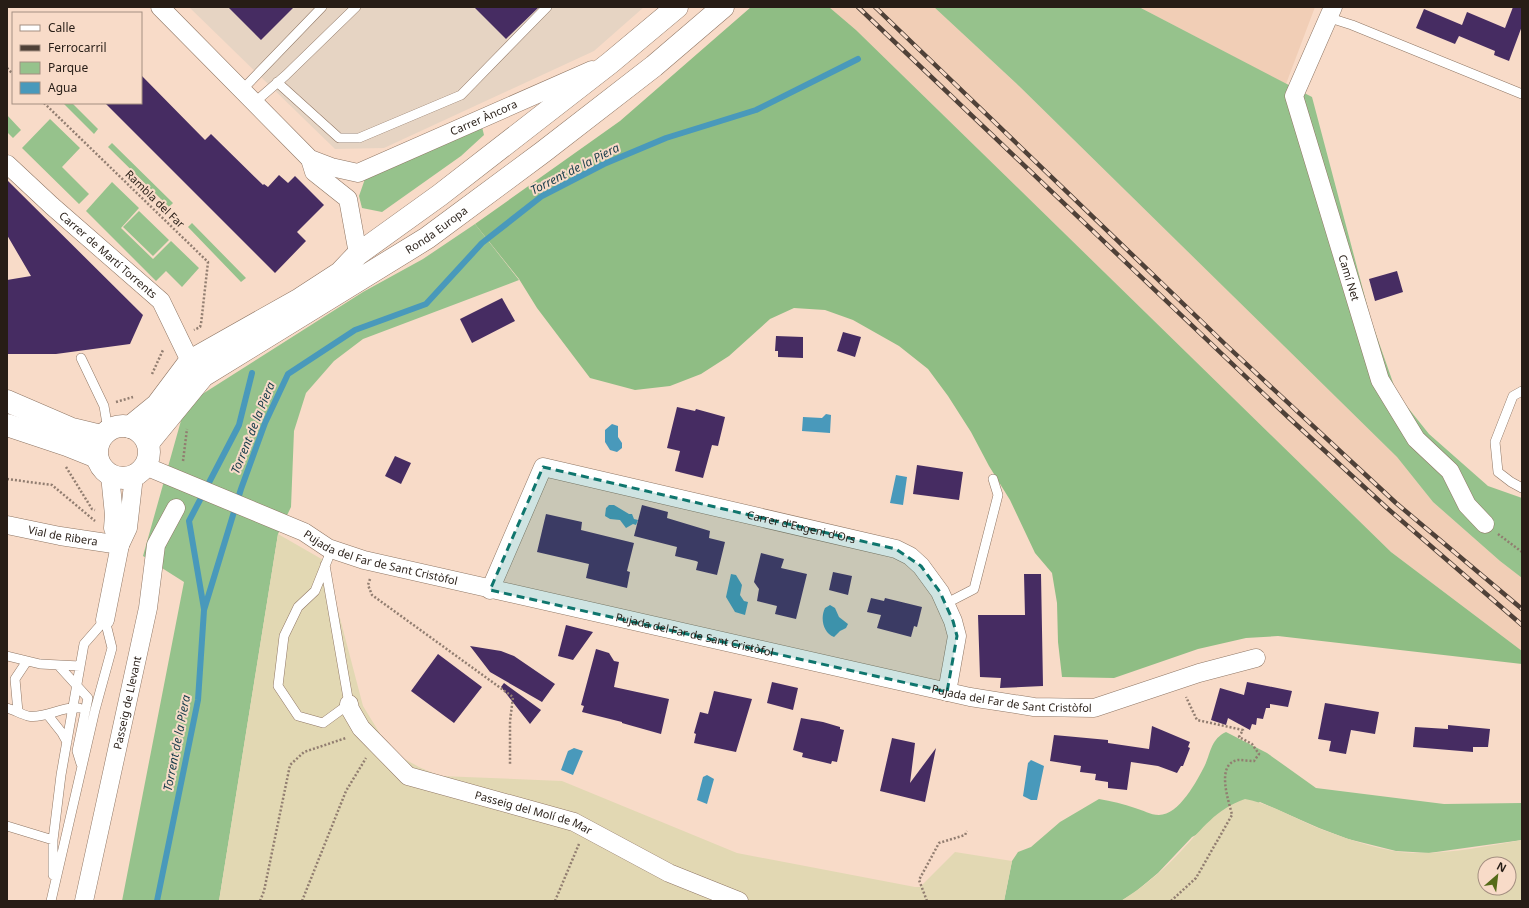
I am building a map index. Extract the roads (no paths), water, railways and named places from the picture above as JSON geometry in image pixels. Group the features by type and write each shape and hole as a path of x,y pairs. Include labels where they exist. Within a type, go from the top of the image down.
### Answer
{"street":[{"path":"160,7 310,159 331,167 358,173 348,199 358,254"},
{"path":"130,427 157,405 190,360 300,299 340,273 358,254 440,195 610,63 677,7"},
{"name":"Ronda Europa","path":"148,443 203,376 427,238 543,152 641,75 722,7"},
{"name":"Camí Net","path":"1332,12 1294,96 1380,380 1416,440 1450,471 1467,505 1485,524"},
{"name":"Carrer Àncora","path":"358,173 610,63"},
{"path":"310,159 314,172 348,199"},
{"name":"Carrer de Martí Torrents","path":"7,164 52,206 161,301 190,360"},
{"path":"7,401 72,429 105,433"},
{"path":"7,425 67,445 97,457"},
{"path":"105,620 120,545 128,528 139,471 149,455 148,443 142,434 130,427 117,426 105,433 97,447 97,457 101,467 110,475 123,478 139,471"},
{"name":"Carrer d'Eugeni d'Ors","path":"490,590 543,467 896,549 910,556 922,566 940,592 953,621 957,636 947,692"},
{"name":"Pujada del Far de Sant Cristòfol","path":"139,471 180,481 304,532 328,548 364,560 490,590 947,692 1034,707 1094,708 1199,673 1256,658"},
{"path":"110,475 114,515 112,528 120,545"},
{"name":"Passeig de Llevant","path":"84,901 148,608 156,545 176,508"},
{"name":"Vial de Ribera","path":"7,525 60,536 120,545"},
{"name":"Passeig del Molí de Mar","path":"350,704 350,709 370,737 408,776 574,822 669,872 739,901"}],"lane":[{"path":"248,96 322,7"},
{"path":"248,96 286,76 356,7"},
{"path":"276,82 339,138 359,138 461,95 547,7"},
{"path":"1332,12 1352,25 1522,94"},
{"path":"81,358 104,406 105,433"},
{"path":"1522,391 1514,396 1495,442 1498,472 1522,488"},
{"path":"945,604 974,589 998,495 993,479"},
{"name":"Passeig del Molí de Mar","path":"325,565 350,704 323,723 298,716 278,686 284,636 298,607 316,591 325,565 329,556 328,548"},
{"path":"53,890 53,840 61,775 74,708 84,644 105,620"},
{"path":"51,901 82,765 77,751 112,648 105,620"},
{"path":"7,656 27,661 80,666"},
{"path":"18,712 15,679 27,661"},
{"path":"58,665 88,698 91,710"},
{"path":"7,708 29,716 48,714 69,707 91,710"},
{"path":"48,714 67,742"},
{"path":"7,826 53,840"}],"water":[{"path":"826,414 831,415 830,433 802,431 803,417 822,418"},
{"path":"612,424 618,426 618,437 622,443 622,448 617,452 610,450 605,442 605,430"},
{"path":"896,475 907,477 903,505 890,503"},
{"path":"609,505 614,505 629,514 632,514 634,519 638,520 636,525 633,524 626,528 620,520 610,519 605,516 606,508"},
{"path":"731,574 736,575 742,585 740,595 744,601 748,602 745,615 735,612 726,597"},
{"path":"830,605 835,608 839,617 848,624 846,628 834,637 827,632 823,621 825,608"},
{"path":"574,748 583,751 573,775 561,770 568,751"},
{"path":"1031,760 1044,766 1037,800 1031,800 1023,796 1028,763"},
{"path":"707,775 714,779 707,804 697,800 703,777"}],"waterway":[{"name":"Torrent de la Piera","path":"157,901 198,700 204,610 241,489 265,423 288,374 355,330 426,304 482,243 542,196 604,164 666,138 756,110 858,59"},
{"path":"204,609 189,521 239,425 252,373"}],"railway":[{"path":"858,7 1288,417 1387,508 1522,625"},
{"path":"875,7 1227,346 1396,503 1522,609"}]}
